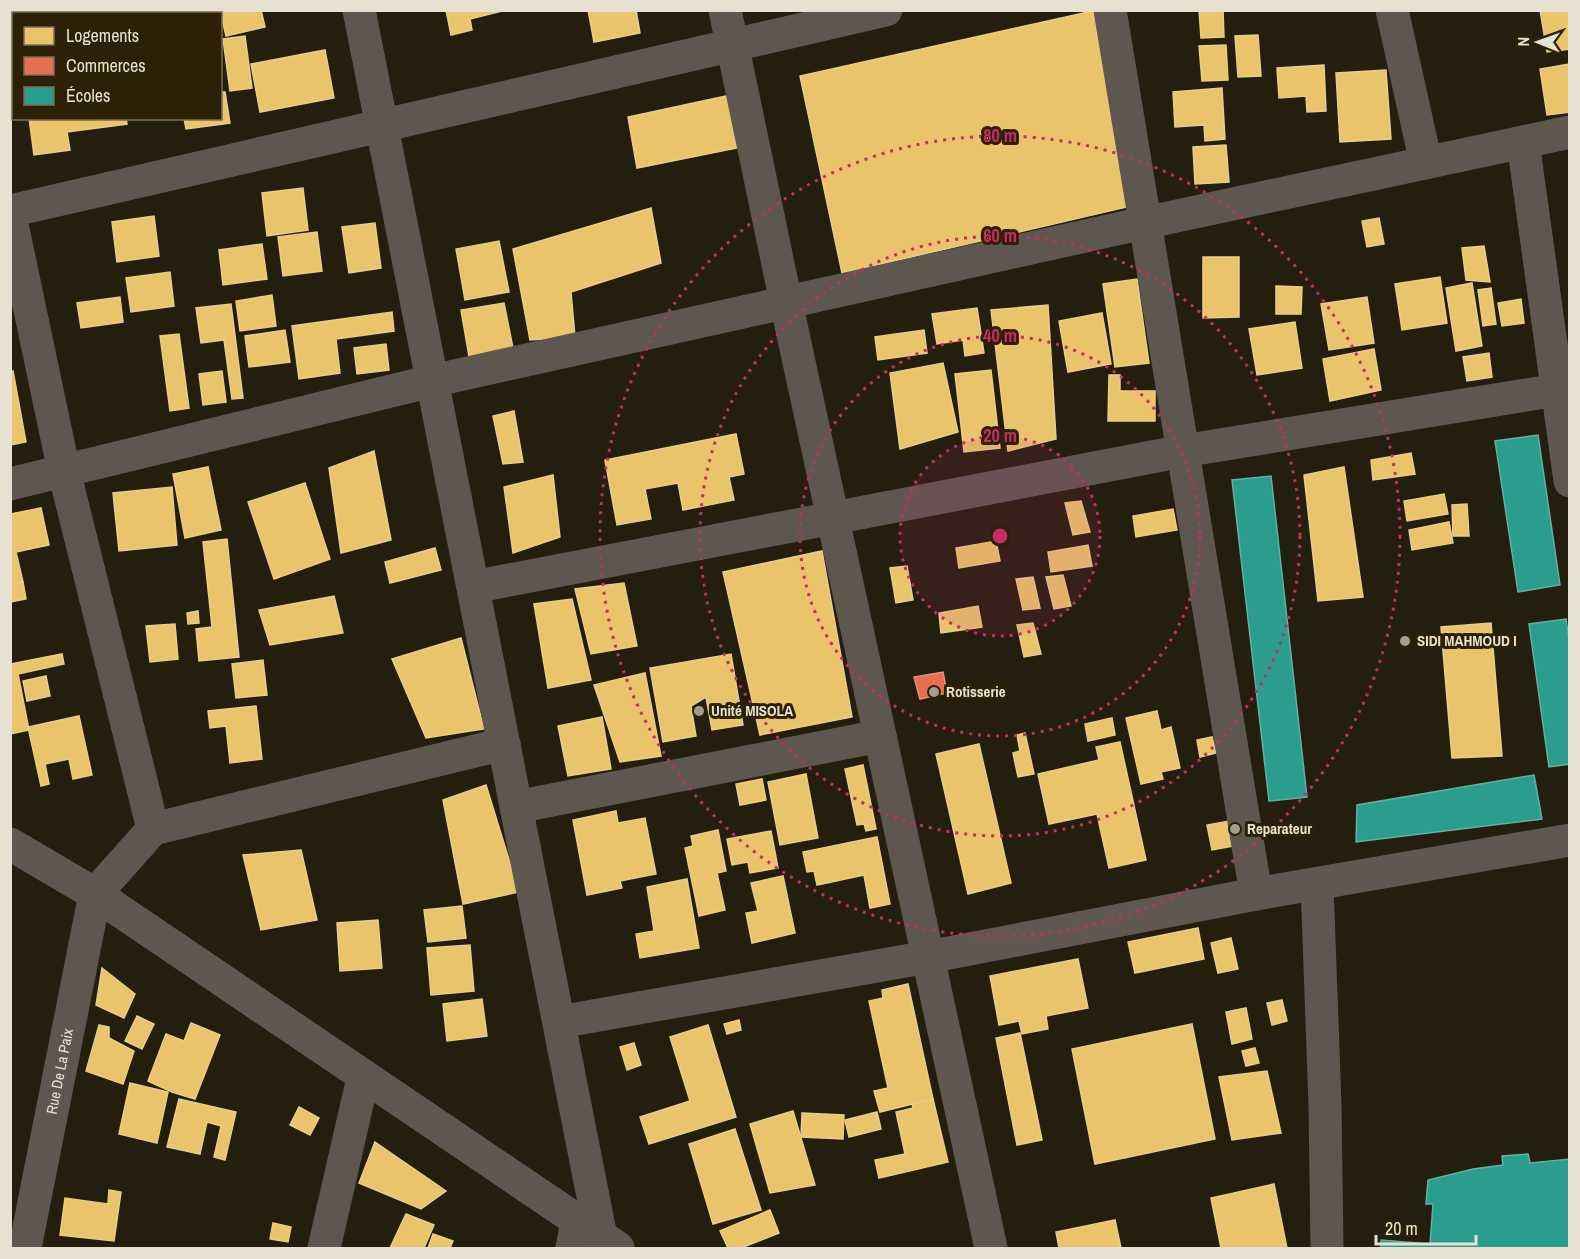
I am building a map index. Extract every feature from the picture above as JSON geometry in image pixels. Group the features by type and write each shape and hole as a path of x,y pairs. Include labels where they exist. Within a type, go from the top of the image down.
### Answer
{"street":[{"path":"359,10 559,1022 592,1239"},
{"path":"725,10 991,1248"},
{"path":"153,829 64,471 10,213 886,10"},
{"path":"1110,10 1256,894"},
{"path":"1392,10 1426,163"},
{"path":"10,484 432,381 1144,223 1569,132"},
{"path":"1523,142 1569,481"},
{"path":"473,587 1184,451 1557,390"},
{"path":"516,807 880,736"},
{"path":"94,894 153,829 504,744"},
{"path":"559,1022 928,957 1256,894 1569,840"},
{"path":"10,844 94,894 363,1078 592,1239"},
{"path":"1317,884 1325,1093 1327,1248"},
{"name":"Rue De La Paix","path":"22,1229 94,894"},
{"path":"324,1248 363,1078"}],"building: Logements":[{"path":"142,10 211,10 211,12 142,12"},
{"path":"220,10 261,10 265,27 226,36"},
{"path":"446,10 506,10 470,19 472,30 451,35"},
{"path":"588,10 636,10 640,33 594,42"},
{"path":"1199,10 1223,10 1224,37 1201,38"},
{"path":"1540,10 1570,10 1570,49 1547,52"},
{"path":"1093,11 1131,206 842,273 800,76"},
{"path":"1258,35 1261,76 1238,77 1235,36"},
{"path":"245,36 252,88 230,91 223,39"},
{"path":"1226,45 1228,80 1202,81 1199,46"},
{"path":"325,50 334,98 260,112 251,64"},
{"path":"1570,64 1570,112 1547,115 1540,69"},
{"path":"1324,65 1326,111 1307,112 1306,96 1279,98 1277,68"},
{"path":"1386,70 1391,139 1340,142 1336,73"},
{"path":"1222,88 1225,139 1205,141 1204,125 1175,127 1173,92"},
{"path":"222,92 225,92 230,123 186,129 184,120 222,120"},
{"path":"731,95 742,147 637,168 628,117"},
{"path":"29,120 126,120 127,124 67,132 70,150 34,155"},
{"path":"1226,145 1229,182 1195,184 1193,147"},
{"path":"303,188 308,230 267,236 262,193"},
{"path":"651,208 661,263 571,292 575,337 530,340 513,249"},
{"path":"154,216 159,256 117,262 112,222"},
{"path":"1379,218 1384,244 1367,247 1362,221"},
{"path":"375,223 381,268 349,273 342,227"},
{"path":"317,232 322,271 283,276 278,237"},
{"path":"499,241 509,292 465,300 456,249"},
{"path":"262,244 267,279 223,285 219,250"},
{"path":"1484,246 1490,282 1466,280 1462,248"},
{"path":"1203,257 1239,257 1239,317 1203,318"},
{"path":"170,272 174,306 131,312 126,278"},
{"path":"1440,277 1447,323 1402,330 1395,284"},
{"path":"1137,279 1149,363 1115,367 1103,284"},
{"path":"1472,283 1482,346 1456,351 1446,288"},
{"path":"1276,286 1302,287 1301,314 1276,314"},
{"path":"1491,288 1496,324 1483,326 1478,290"},
{"path":"272,295 276,326 240,331 236,301"},
{"path":"120,297 123,322 81,328 77,303"},
{"path":"1367,297 1374,343 1329,350 1321,304"},
{"path":"1521,299 1524,323 1502,326 1498,303"},
{"path":"504,303 514,353 470,362 461,310"},
{"path":"231,304 243,398 232,399 224,340 201,343 196,308"},
{"path":"1048,305 1056,439 1008,451 991,310"},
{"path":"977,308 984,353 965,356 963,340 937,344 932,314"},
{"path":"392,312 394,331 336,339 340,373 299,379 292,326"},
{"path":"1102,313 1111,364 1068,372 1059,321"},
{"path":"1295,322 1302,368 1257,375 1249,329"},
{"path":"285,330 290,362 249,367 245,336"},
{"path":"924,330 927,353 878,360 875,337"},
{"path":"179,334 189,408 170,411 160,336"},
{"path":"386,344 389,370 357,374 354,348"},
{"path":"1374,349 1381,390 1330,401 1323,359"},
{"path":"1489,353 1492,377 1467,381 1463,357"},
{"path":"943,363 958,432 900,449 890,373"},
{"path":"991,370 1000,448 964,452 955,374"},
{"path":"13,371 26,442 10,445 10,372"},
{"path":"222,371 226,402 203,405 199,374"},
{"path":"1109,375 1120,375 1120,391 1155,391 1155,421 1108,421"},
{"path":"514,411 523,462 503,464 493,416"},
{"path":"736,434 744,474 729,477 734,500 683,510 678,483 645,489 651,519 617,525 605,460"},
{"path":"374,451 391,540 341,553 329,468"},
{"path":"1411,453 1415,474 1373,480 1371,460"},
{"path":"208,467 221,530 185,538 173,474"},
{"path":"1344,467 1363,597 1318,601 1304,475"},
{"path":"553,475 560,537 513,553 504,487"},
{"path":"305,483 330,559 274,579 248,502"},
{"path":"172,487 177,545 119,551 113,493"},
{"path":"1444,494 1448,514 1407,521 1404,501"},
{"path":"1081,501 1090,532 1073,535 1065,503"},
{"path":"1467,504 1469,536 1453,536 1452,505"},
{"path":"41,508 49,545 16,552 23,582 10,585 10,514"},
{"path":"1173,509 1177,530 1136,537 1133,516"},
{"path":"1449,522 1453,543 1412,550 1409,530"},
{"path":"227,539 239,657 199,661 196,629 212,627 203,542"},
{"path":"996,541 1000,561 959,568 956,548"},
{"path":"1088,545 1092,566 1051,572 1048,552"},
{"path":"435,548 441,570 390,583 385,562"},
{"path":"822,551 852,717 760,735 723,572"},
{"path":"907,566 913,600 896,603 890,568"},
{"path":"1063,575 1071,606 1054,609 1046,577"},
{"path":"1033,577 1040,608 1023,610 1016,579"},
{"path":"23,582 26,599 10,602 10,585"},
{"path":"624,583 637,646 591,654 575,589"},
{"path":"334,596 343,633 270,645 259,610"},
{"path":"572,599 591,680 548,688 534,604"},
{"path":"978,606 982,627 941,633 939,613"},
{"path":"198,611 199,623 188,624 187,613"},
{"path":"1033,623 1041,654 1024,657 1017,625"},
{"path":"1491,623 1502,756 1452,758 1441,627"},
{"path":"175,624 178,659 150,662 146,626"},
{"path":"461,638 484,729 426,738 392,659"},
{"path":"62,654 64,664 18,674 29,730 10,734 10,664"},
{"path":"731,654 743,725 712,730 706,697 691,706 696,736 663,742 650,668"},
{"path":"263,660 267,695 236,698 232,664"},
{"path":"645,673 661,756 620,762 594,685"},
{"path":"46,676 50,696 27,701 23,681"},
{"path":"256,706 262,759 230,763 226,726 210,728 208,711"},
{"path":"1157,711 1161,730 1171,727 1180,768 1161,772 1163,779 1141,784 1126,718"},
{"path":"79,716 92,775 73,779 69,759 45,764 49,784 41,786 28,727"},
{"path":"602,717 611,769 568,776 558,726"},
{"path":"1112,718 1115,735 1088,741 1085,724"},
{"path":"1025,733 1034,774 1018,777 1013,753 1020,751 1017,735"},
{"path":"1212,737 1216,753 1200,757 1197,740"},
{"path":"1120,742 1146,860 1109,868 1097,814 1049,824 1038,774 1099,760 1096,747"},
{"path":"979,744 1011,883 968,894 936,754"},
{"path":"863,765 876,829 866,831 864,824 857,825 845,769"},
{"path":"806,774 818,838 780,845 768,782"},
{"path":"762,779 766,800 740,805 736,784"},
{"path":"486,785 519,892 463,904 443,800"},
{"path":"616,811 618,823 645,818 656,874 620,881 622,888 587,895 573,820"},
{"path":"1229,821 1234,846 1212,850 1207,825"},
{"path":"718,830 726,871 717,873 725,910 699,916 685,848 693,846 691,836"},
{"path":"771,831 778,868 750,873 748,862 732,865 727,839"},
{"path":"877,837 890,904 870,908 864,875 817,885 814,871 807,872 803,852"},
{"path":"301,850 317,920 261,930 243,855"},
{"path":"783,876 795,933 752,943 746,913 758,911 751,883"},
{"path":"687,879 699,948 640,958 636,934 654,931 647,887"},
{"path":"462,906 466,938 428,942 424,910"},
{"path":"378,920 382,968 340,971 337,923"},
{"path":"1198,928 1204,959 1135,973 1128,942"},
{"path":"1231,938 1238,969 1218,973 1211,943"},
{"path":"470,945 474,991 431,995 427,948"},
{"path":"1078,959 1088,1008 1046,1016 1048,1029 1022,1034 1019,1021 999,1025 990,976"},
{"path":"102,968 135,994 124,1018 96,1005"},
{"path":"908,984 933,1099 880,1112 874,1091 888,1088 869,1001 883,998 882,990"},
{"path":"482,999 487,1036 447,1041 443,1004"},
{"path":"1282,1000 1287,1021 1272,1025 1267,1003"},
{"path":"1246,1008 1252,1039 1232,1044 1226,1012"},
{"path":"137,1016 154,1024 142,1049 125,1041"},
{"path":"739,1020 741,1030 727,1034 724,1024"},
{"path":"191,1023 220,1035 195,1099 148,1081 166,1034 184,1041"},
{"path":"1192,1024 1215,1139 1095,1164 1072,1049"},
{"path":"99,1025 109,1027 109,1038 134,1051 123,1084 86,1071"},
{"path":"708,1025 736,1117 649,1144 640,1117 690,1101 670,1037"},
{"path":"1020,1033 1042,1140 1017,1145 996,1038"},
{"path":"634,1043 641,1065 627,1070 620,1047"},
{"path":"1255,1048 1259,1063 1246,1066 1242,1051"},
{"path":"1267,1071 1281,1133 1232,1140 1219,1077"},
{"path":"130,1083 168,1092 157,1143 119,1134"},
{"path":"179,1099 236,1112 225,1160 214,1157 221,1126 207,1122 200,1154 167,1147"},
{"path":"933,1099 948,1162 879,1178 875,1160 905,1154 896,1112 913,1108 912,1104"},
{"path":"299,1107 319,1118 310,1135 290,1125"},
{"path":"793,1111 815,1185 770,1193 750,1124"},
{"path":"877,1112 881,1129 849,1137 845,1120"},
{"path":"802,1113 844,1115 843,1139 801,1137"},
{"path":"735,1129 761,1210 713,1224 689,1144"},
{"path":"375,1142 446,1191 421,1209 359,1183"},
{"path":"1274,1184 1287,1248 1221,1248 1211,1198"},
{"path":"109,1190 121,1192 114,1241 60,1235 65,1198 108,1204"},
{"path":"770,1210 779,1233 741,1248 728,1248 720,1231"},
{"path":"406,1214 434,1225 424,1248 390,1248"},
{"path":"1115,1220 1121,1248 1059,1248 1056,1232"},
{"path":"273,1223 291,1227 288,1242 270,1239"},
{"path":"433,1234 453,1241 450,1248 428,1248"}],"building: Commerces":[{"path":"943,672 947,693 920,699 914,677"}],"building: Écoles":[{"path":"1538,435 1560,585 1518,592 1495,441"},
{"path":"1271,476 1307,797 1269,801 1232,480"},
{"path":"1566,619 1570,646 1570,764 1549,767 1529,624"},
{"path":"1534,775 1542,819 1356,842 1357,805"},
{"path":"1528,1154 1530,1163 1570,1159 1570,1248 1381,1248 1381,1240 1430,1244 1433,1204 1426,1204 1428,1180 1473,1169 1503,1165 1502,1156"}],"place":[{"name":"SIDI MAHMOUD I","path":"1405,641"},
{"name":"Rotisserie","path":"934,692"},
{"name":"Unité MISOLA","path":"699,711"},
{"name":"Reparateur","path":"1235,829"}]}
